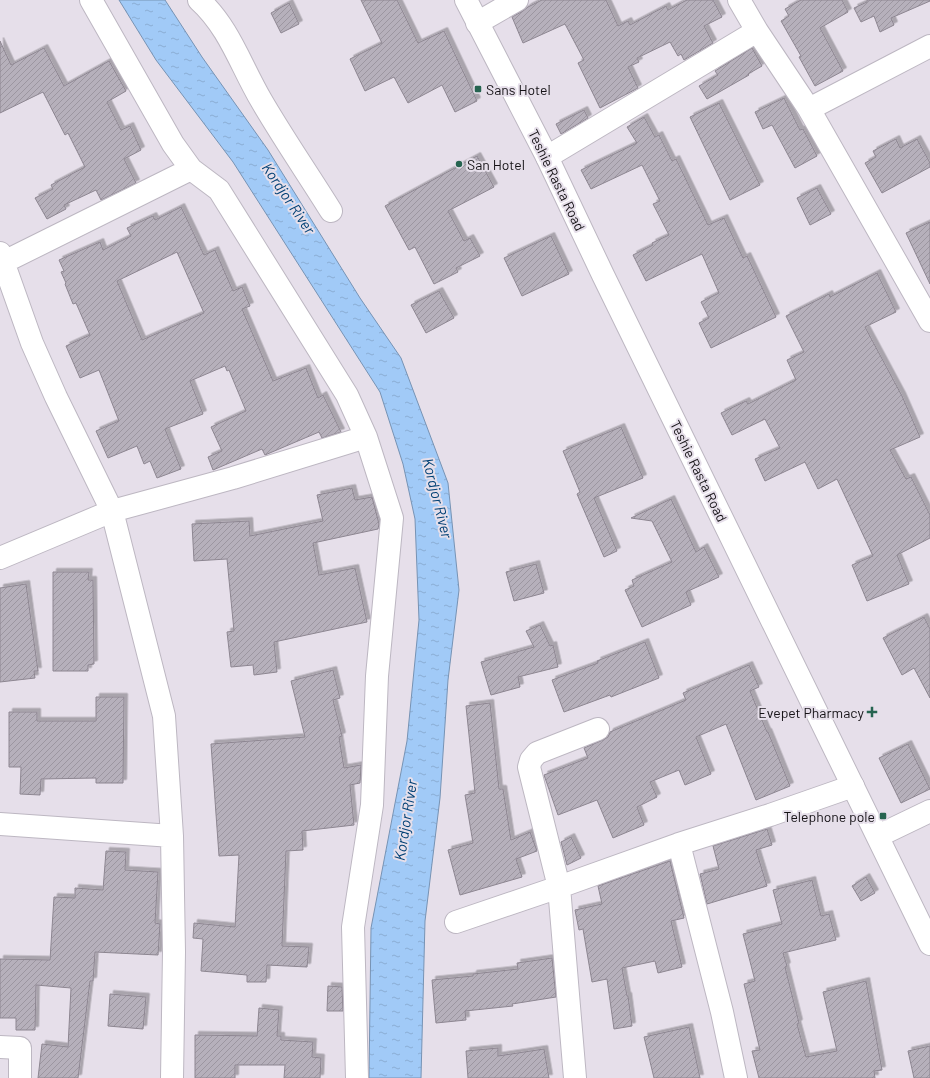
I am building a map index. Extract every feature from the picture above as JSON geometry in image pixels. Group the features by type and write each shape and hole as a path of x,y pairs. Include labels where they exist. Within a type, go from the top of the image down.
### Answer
{"street":[{"path":"91,0 173,144 191,169 219,190 347,395 366,437 392,518 377,676 372,805 352,926 357,1078"},
{"path":"199,0 219,22 261,100 331,211"},
{"name":"Teshie Rasta Road","path":"466,0 547,157 606,282 930,944"},
{"path":"477,23 517,0"},
{"path":"739,0 809,109 927,310"},
{"path":"547,157 758,31"},
{"path":"809,109 930,46"},
{"path":"172,1078 174,952 172,836 164,716 112,511 56,397 32,343 2,257 191,169"},
{"path":"0,558 112,511 233,478 366,437"},
{"path":"575,1078 559,887 529,768 531,760 538,753 598,729"},
{"path":"456,922 679,844 770,815 853,786"},
{"path":"878,836 930,811"},
{"path":"0,824 172,836"},
{"path":"679,844 722,1012 736,1078"},
{"path":"0,1047 20,1048 20,1078"}],"water":[{"name":"Kordjor River","path":"119,0 165,0 202,57 268,150 360,298 401,358 448,483 459,590 448,680 440,798 425,921 421,1078 369,1078 371,928 407,741 419,620 415,519 403,464 380,392 233,162 156,60"}],"building":[{"path":"361,0 397,0 418,43 444,31 477,101 455,112 442,85 408,103 394,77 365,91 350,59 382,43"},
{"path":"542,0 606,0 618,26 628,21 630,25 666,6 668,10 687,0 713,0 722,17 704,26 713,43 684,60 681,54 678,56 670,42 637,58 639,62 628,67 638,88 600,108 578,63 584,60 565,24 523,43 512,17"},
{"path":"801,0 842,0 848,12 820,28 843,71 815,86 799,57 801,56 781,21 789,16 785,9"},
{"path":"867,0 930,1 891,18 894,25 880,32 874,16 861,22 854,8 867,2"},
{"path":"289,3 299,24 281,33 271,13"},
{"path":"0,41 11,65 44,48 64,86 109,61 126,91 107,102 121,130 130,126 141,150 124,159 136,183 101,200 96,190 64,205 66,209 47,219 35,198 53,189 51,185 85,167 68,133 65,135 43,92 0,113"},
{"path":"752,48 762,66 707,99 699,86 718,75 715,71"},
{"path":"784,98 800,130 803,129 817,156 795,168 772,125 763,129 755,112"},
{"path":"719,103 760,185 730,200 690,117"},
{"path":"584,110 588,118 561,134 556,124"},
{"path":"644,117 655,137 659,135 672,161 676,159 708,225 724,218 743,258 747,256 776,317 711,348 699,323 709,318 701,302 719,293 702,254 646,281 633,255 653,245 652,243 669,235 653,204 660,201 642,165 591,189 581,170 637,143 627,127"},
{"path":"896,139 900,148 917,139 930,163 930,167 882,193 865,163 876,157 873,151"},
{"path":"477,156 494,187 448,211 464,241 470,238 480,256 456,268 458,272 434,284 415,247 409,250 385,206"},
{"path":"817,188 831,214 810,225 797,198"},
{"path":"181,207 204,255 215,250 233,291 242,287 250,306 242,309 273,381 306,368 318,398 323,395 341,432 322,438 319,432 265,455 262,449 213,470 208,457 222,451 211,427 246,411 229,370 227,371 225,366 190,381 203,414 165,429 181,469 157,478 150,461 144,464 137,446 108,458 96,431 119,421 99,370 80,378 66,346 90,335 76,303 73,304 61,272 64,271 59,260 100,242 103,250 131,236 127,228 153,216 155,220","holes":["177,252 204,313 142,340 117,281"]},
{"path":"930,222 930,284 906,233"},
{"path":"551,236 569,274 522,296 504,258"},
{"path":"877,273 896,312 865,327 902,396 920,437 890,450 906,479 911,477 930,515 930,538 897,555 909,584 867,601 852,565 873,556 837,479 818,489 805,462 765,481 755,459 780,448 765,419 732,435 721,413 746,401 748,404 796,380 787,360 804,352 786,316 829,294 830,297"},
{"path":"439,291 454,318 426,333 411,305"},
{"path":"621,427 643,478 594,498 617,551 604,557 577,494 580,492 563,451"},
{"path":"352,488 355,500 372,497 379,524 378,529 313,543 319,575 355,568 367,622 274,642 277,672 254,675 253,665 231,667 227,632 234,631 227,559 194,561 192,524 249,521 250,536 323,521 317,495"},
{"path":"671,499 696,552 704,547 719,577 686,592 691,605 642,627 625,590 634,586 632,580 672,562 652,521 631,518"},
{"path":"536,564 544,593 514,601 506,572"},
{"path":"53,572 89,572 88,580 93,580 94,664 88,665 88,671 53,671"},
{"path":"26,584 38,671 34,671 35,678 0,682 0,588"},
{"path":"924,617 930,629 930,698 914,668 902,675 883,638"},
{"path":"540,625 550,646 553,645 558,667 518,677 520,687 491,695 481,662 534,647 526,631"},
{"path":"645,642 659,678 611,697 610,695 564,712 552,680 598,663 597,661"},
{"path":"749,665 759,687 750,691 790,786 756,800 726,724 696,737 711,774 685,785 679,770 650,782 657,797 637,807 644,825 613,838 597,800 558,815 544,775 588,758 584,748 608,737 610,732 686,700 683,693"},
{"path":"333,670 340,698 333,700 342,736 339,737 344,768 361,765 360,783 350,785 354,825 302,831 303,850 286,851 282,946 309,947 307,967 267,965 266,982 247,982 247,975 201,971 203,939 193,938 194,923 235,927 239,855 219,856 211,744 305,737 291,681"},
{"path":"96,697 124,697 123,783 96,783 96,778 41,779 40,795 20,794 21,767 9,767 9,712 37,712 37,721 96,721"},
{"path":"490,703 499,789 503,789 511,840 530,832 537,851 516,859 522,877 460,895 448,850 473,843 465,795 475,793 466,706"},
{"path":"908,744 930,789 901,803 879,758"},
{"path":"767,829 772,845 756,850 767,886 707,904 700,874 719,869 713,846"},
{"path":"571,837 581,858 567,865 561,842"},
{"path":"106,851 126,852 125,870 158,872 155,923 160,924 158,955 95,952 93,981 90,981 78,1078 38,1078 42,1044 68,1047 71,988 36,985 35,1030 16,1030 16,1018 0,1018 0,959 50,960 54,897 75,898 75,888 103,890"},
{"path":"670,861 684,918 671,921 682,967 658,973 655,961 622,968 632,1026 614,1029 607,979 592,982 583,929 579,930 575,910 602,904 598,886"},
{"path":"866,877 875,893 861,901 852,886"},
{"path":"812,880 821,916 829,914 836,940 783,953 799,1023 797,1024 806,1057 837,1051 823,992 866,981 882,1070 874,1071 875,1078 759,1078 752,1051 760,1050 744,984 755,981 743,934 782,924 773,890"},
{"path":"552,958 556,997 512,1004 513,1006 465,1011 466,1020 436,1023 432,980 473,976 473,974 518,969 517,963"},
{"path":"328,986 342,987 343,1011 327,1011"},
{"path":"110,994 146,997 143,1029 108,1026"},
{"path":"259,1008 279,1010 277,1036 281,1036 281,1040 313,1042 312,1057 321,1058 320,1078 284,1078 285,1065 235,1065 235,1078 195,1078 195,1035 257,1036"},
{"path":"689,1027 700,1078 654,1078 644,1037"},
{"path":"930,1046 930,1078 914,1078 908,1051"},
{"path":"498,1048 498,1056 544,1049 549,1078 468,1078 466,1051"}],"place":[{"name":"Sans Hotel","path":"478,89"},
{"name":"San Hotel","path":"459,164"},
{"name":"Evepet Pharmacy","path":"872,712"},
{"name":"Telephone pole","path":"883,816"}]}
